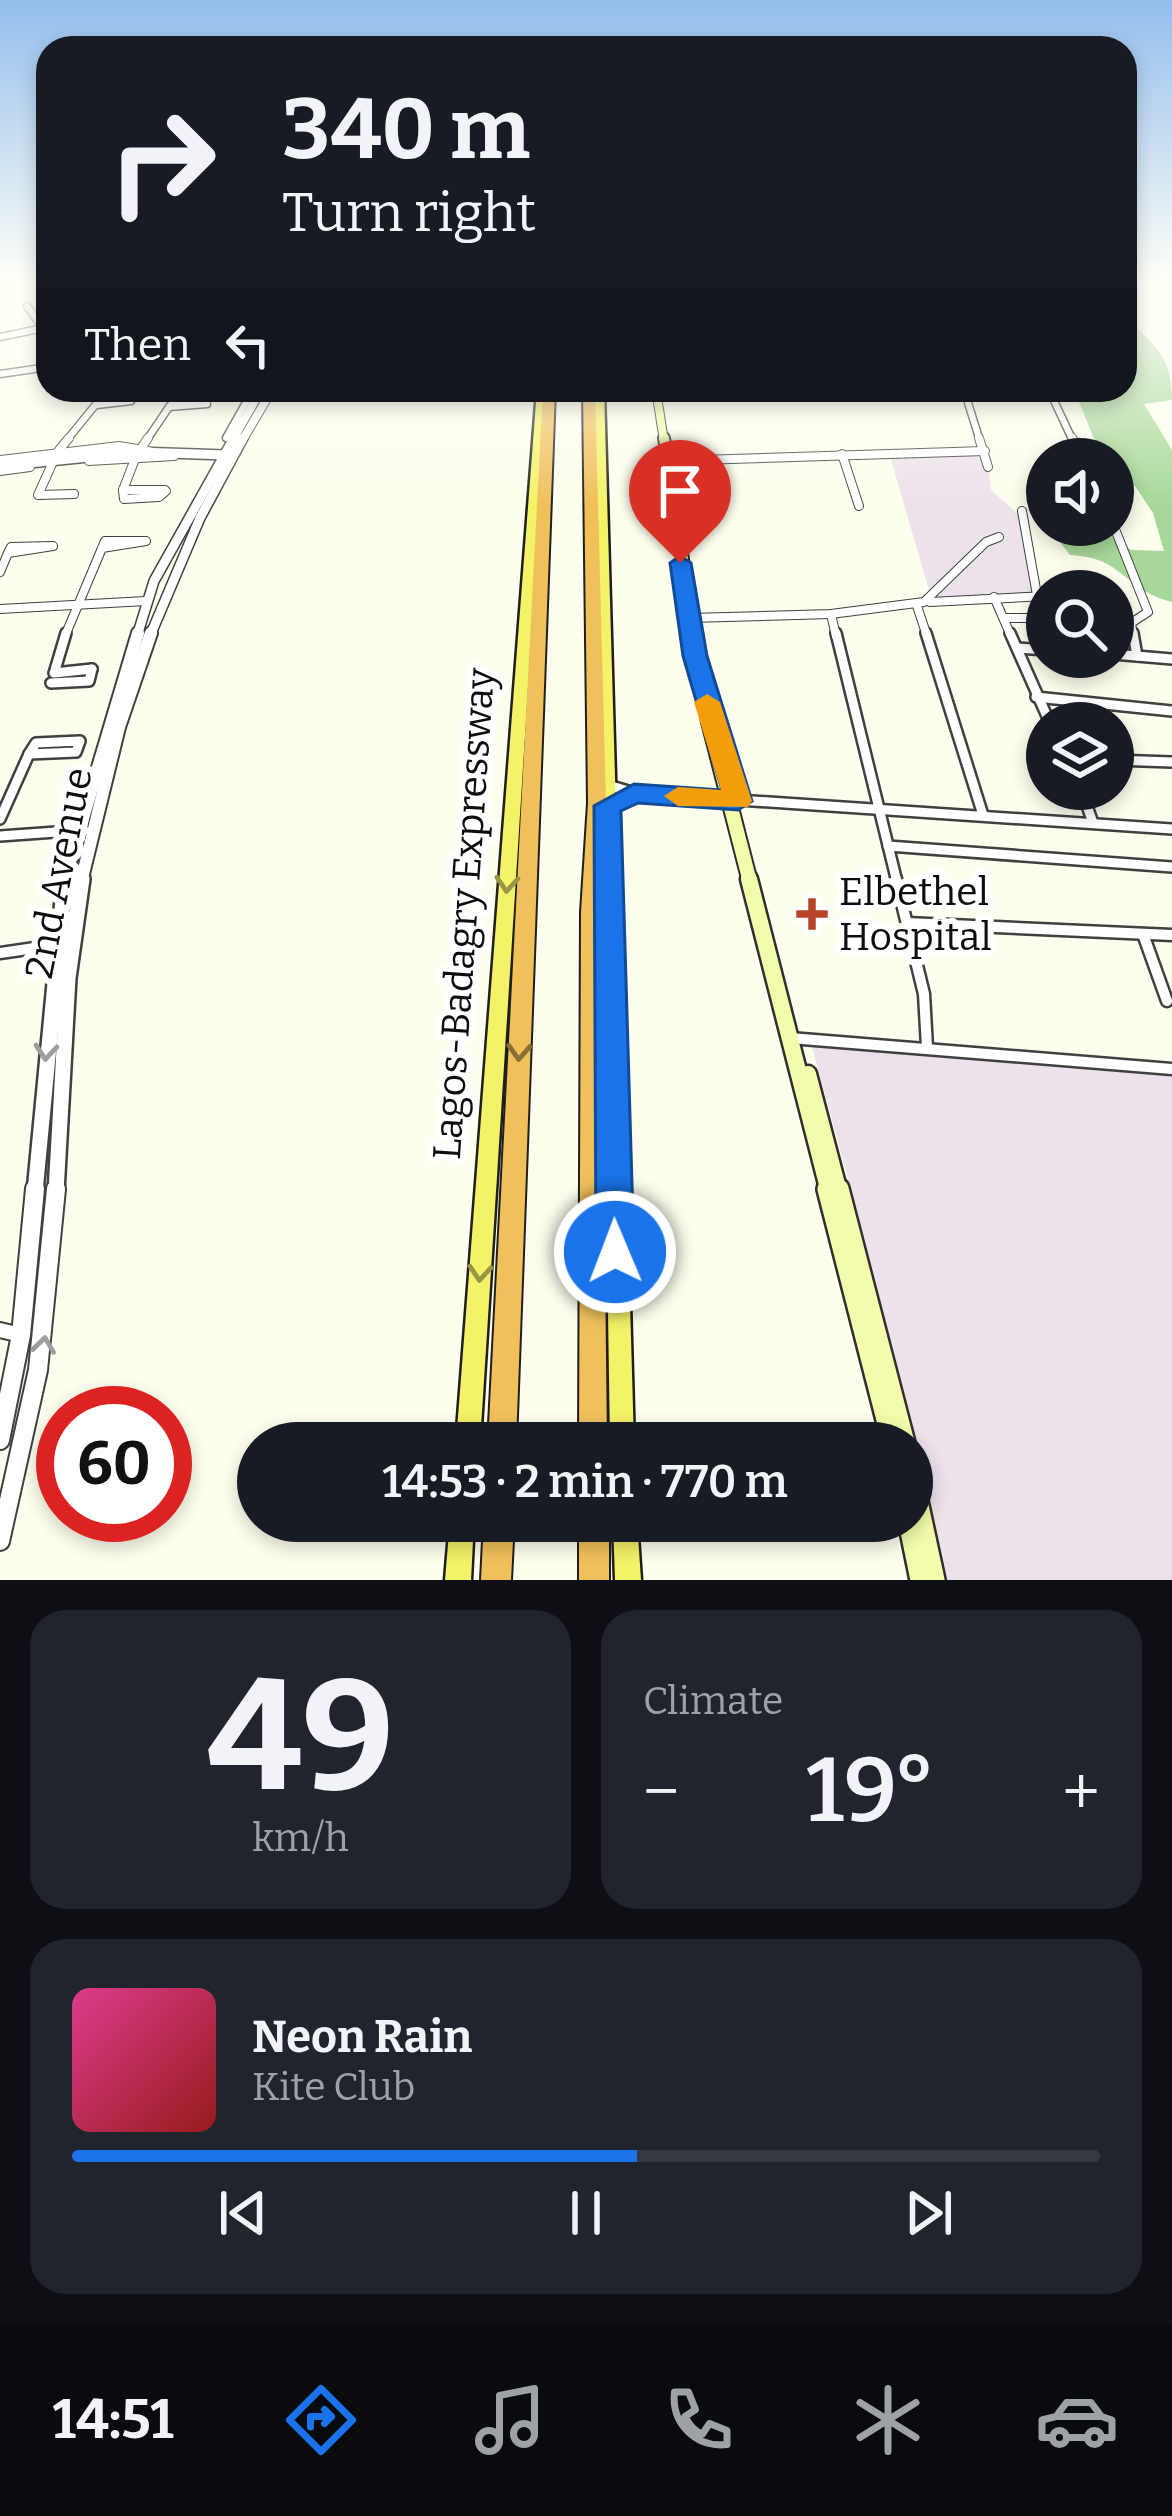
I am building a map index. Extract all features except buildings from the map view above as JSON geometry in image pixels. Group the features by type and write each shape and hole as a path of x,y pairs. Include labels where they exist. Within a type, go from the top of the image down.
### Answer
{"highway":[{"name":"Lagos-Badagry Expressway","path":"503,1422 545,402"},
{"path":"589,402 597,803 591,912 593,1422"},
{"path":"496,1580 498,1542"},
{"path":"594,1542 594,1580"}],"main road":[{"name":"Lagos-Badagry Expressway","path":"470,1422 544,402"},
{"path":"598,402 622,1422"},
{"path":"658,402 690,618 709,711 887,1422"},
{"path":"794,1038 898,1422"},
{"path":"458,1580 461,1542"},
{"path":"627,1542 628,1580"},
{"path":"913,1542 921,1580"},
{"path":"926,1542 934,1580"}],"street":[{"path":"0,374 36,370"},
{"path":"146,450 174,402"},
{"path":"169,407 207,404 192,402"},
{"path":"226,438 249,402"},
{"name":"2nd Avenue","path":"0,1541 27,1442 47,1324 71,946 85,830 160,601 252,402"},
{"name":"2nd Avenue","path":"0,1440 21,1335 55,945 146,601 228,455 264,402"},
{"path":"968,402 988,467"},
{"path":"1055,402 1072,438"},
{"path":"59,450 97,405"},
{"path":"0,466 59,450 228,455"},
{"path":"0,466 146,450"},
{"path":"668,460 985,451"},
{"path":"0,466 189,453"},
{"path":"842,454 859,506"},
{"path":"123,490 166,491 159,497 120,498 123,490 135,459"},
{"path":"38,495 74,494 36,500 38,495 52,464"},
{"path":"1022,511 1036,570"},
{"path":"920,602 986,542 999,537"},
{"path":"55,670 94,671 89,681 50,683 55,670 81,604 102,548 109,540 146,541 102,548"},
{"path":"0,572 8,553 18,545 53,546 46,551 8,553"},
{"path":"1120,546 1127,571 1147,605 1148,612 1131,623 1137,656"},
{"path":"690,618 831,614 920,602 1026,596"},
{"path":"994,597 1039,702"},
{"path":"0,608 146,601"},
{"path":"920,602 983,815"},
{"path":"831,614 882,807 924,994 927,1047"},
{"path":"1004,617 1026,618"},
{"path":"1017,648 1026,649"},
{"path":"1134,656 1172,658"},
{"path":"1036,697 1172,711"},
{"path":"0,819 29,754 36,743 82,741 76,752 29,754"},
{"path":"1134,761 1172,762"},
{"path":"608,785 634,794 1172,829"},
{"path":"608,806 634,794"},
{"path":"1088,810 1093,823"},
{"path":"0,836 85,830"},
{"path":"888,846 1172,867"},
{"path":"907,923 1172,935"},
{"path":"1143,934 1168,1001"},
{"path":"0,952 55,945"},
{"path":"794,1038 1172,1069"},
{"path":"0,1330 21,1335"}],"shaded area":[{"path":"987,451 991,490 1026,521 1026,546 1031,546 1037,570 1026,570 1026,594 931,597 889,453"},
{"path":"809,1036 1172,1073 1172,1580 944,1580 933,1532 933,1422 907,1422 869,1256"}],"green space":[{"path":"1137,358 1163,358 1172,400 1144,404 1172,450 1172,602 1134,584 1134,570 1116,570 1088,557 1070,555 1063,546 1164,551 1153,513 1135,486 1134,438 1094,438 1079,402 1137,402"}],"slow traffic":[{"path":"678,796 738,801 707,702"}],"place":[{"name":"Elbethel Hospital","path":"812,914"}],"route":[{"path":"615,1252 608,806 634,794 738,801 695,656 680,563"}]}
